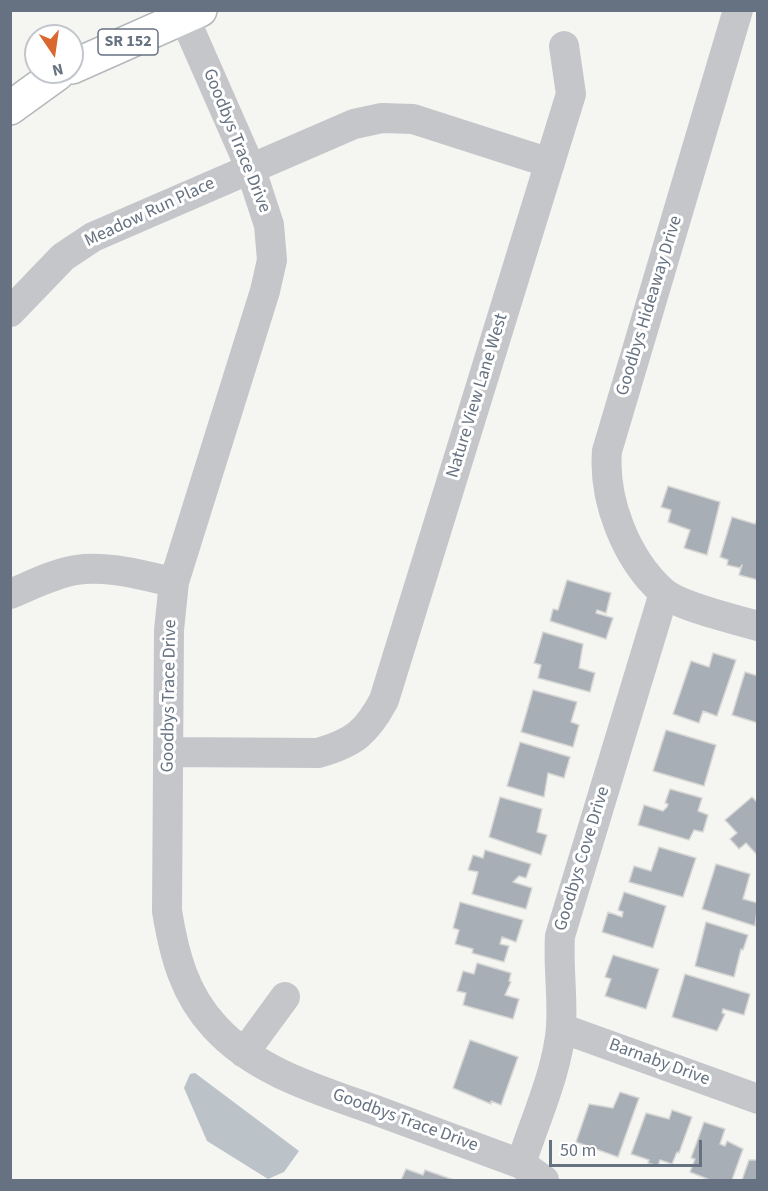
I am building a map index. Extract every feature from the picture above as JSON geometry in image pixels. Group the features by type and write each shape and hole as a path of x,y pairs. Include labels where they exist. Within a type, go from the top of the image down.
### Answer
{"main road":[{"name":"SR 152","path":"84,62 188,13"},
{"name":"SR 152","path":"10,108 45,84"}],"street":[{"name":"Goodbys Hideaway Drive","path":"664,593 637,561 622,531 605,475 607,451 738,10"},
{"name":"Goodbys Trace Drive","path":"188,13 250,167 269,225 272,260 265,291 174,582 169,630 167,911 173,951 186,986 214,1027 244,1053 288,1078 533,1172"},
{"name":"Nature View Lane West","path":"168,752 318,753 339,747 358,736 372,722 384,700 571,94 564,46"},
{"name":"Meadow Run Place","path":"10,312 63,257 93,237 250,167 354,124 382,118 413,119 550,163"},
{"path":"10,594 46,579 77,570 108,569 174,582"},
{"path":"664,593 698,608 758,626"},
{"name":"Goodbys Cove Drive","path":"533,1172 561,1028 558,968 560,936 664,593"},
{"path":"244,1053 285,997"},
{"name":"Barnaby Drive","path":"561,1028 758,1099"}],"shaded area":[{"path":"195,1073 299,1151 284,1172 268,1179 207,1141 184,1088 190,1074"}],"building":[{"path":"668,486 720,502 707,555 684,548 690,530 668,522 671,510 661,507"},
{"path":"732,517 755,524 758,517 758,580 739,575 742,565 740,568 727,565 728,560 720,557"},
{"path":"567,580 611,593 606,613 597,610 596,613 613,618 606,639 550,621 553,609 558,610"},
{"path":"543,632 583,644 579,668 595,673 590,692 538,678 541,665 534,663"},
{"path":"713,653 736,660 717,716 703,711 699,723 673,714 691,661 709,667"},
{"path":"745,672 758,676 758,723 732,715"},
{"path":"533,690 577,702 571,722 579,725 573,747 521,732"},
{"path":"666,730 716,745 704,786 653,771"},
{"path":"520,742 570,757 564,778 548,773 544,797 507,786"},
{"path":"670,789 702,798 698,811 708,815 703,832 694,830 689,840 638,825 644,805 663,811 667,807 668,804 665,803"},
{"path":"500,797 542,809 537,832 547,835 541,855 489,837"},
{"path":"752,797 758,803 758,856 746,843 739,849 730,839 737,833 725,820"},
{"path":"659,847 696,858 683,897 629,882 634,866 651,871"},
{"path":"485,850 531,864 526,878 519,876 513,882 532,888 526,909 472,894 478,872 468,870 473,855 483,858"},
{"path":"716,864 750,874 743,899 758,903 755,926 702,909"},
{"path":"624,892 666,906 653,948 602,932 608,912 622,917 623,912 618,910"},
{"path":"460,902 523,920 516,942 502,937 500,944 509,946 504,962 472,953 473,949 455,944 459,930 453,928"},
{"path":"706,922 748,935 743,950 741,949 734,977 695,966"},
{"path":"613,955 659,969 646,1009 605,996 611,979 605,977"},
{"path":"477,963 511,973 509,981 511,982 505,995 519,999 513,1019 463,1005 466,993 457,991 463,971 474,974"},
{"path":"685,974 750,994 744,1015 723,1009 722,1013 725,1014 717,1031 672,1017"},
{"path":"470,1040 518,1057 501,1105 491,1101 491,1104 453,1088"},
{"path":"620,1092 639,1098 618,1157 576,1142 589,1104 613,1108"},
{"path":"672,1110 692,1117 679,1153 677,1152 672,1164 660,1160 658,1166 648,1163 649,1160 631,1154 646,1113 669,1119"},
{"path":"704,1122 725,1129 720,1144 725,1146 727,1141 743,1149 732,1180 710,1180 690,1172 695,1159 691,1158"},
{"path":"749,1160 758,1160 758,1180 742,1180"},
{"path":"406,1169 423,1175 425,1170 454,1180 401,1180"}]}
